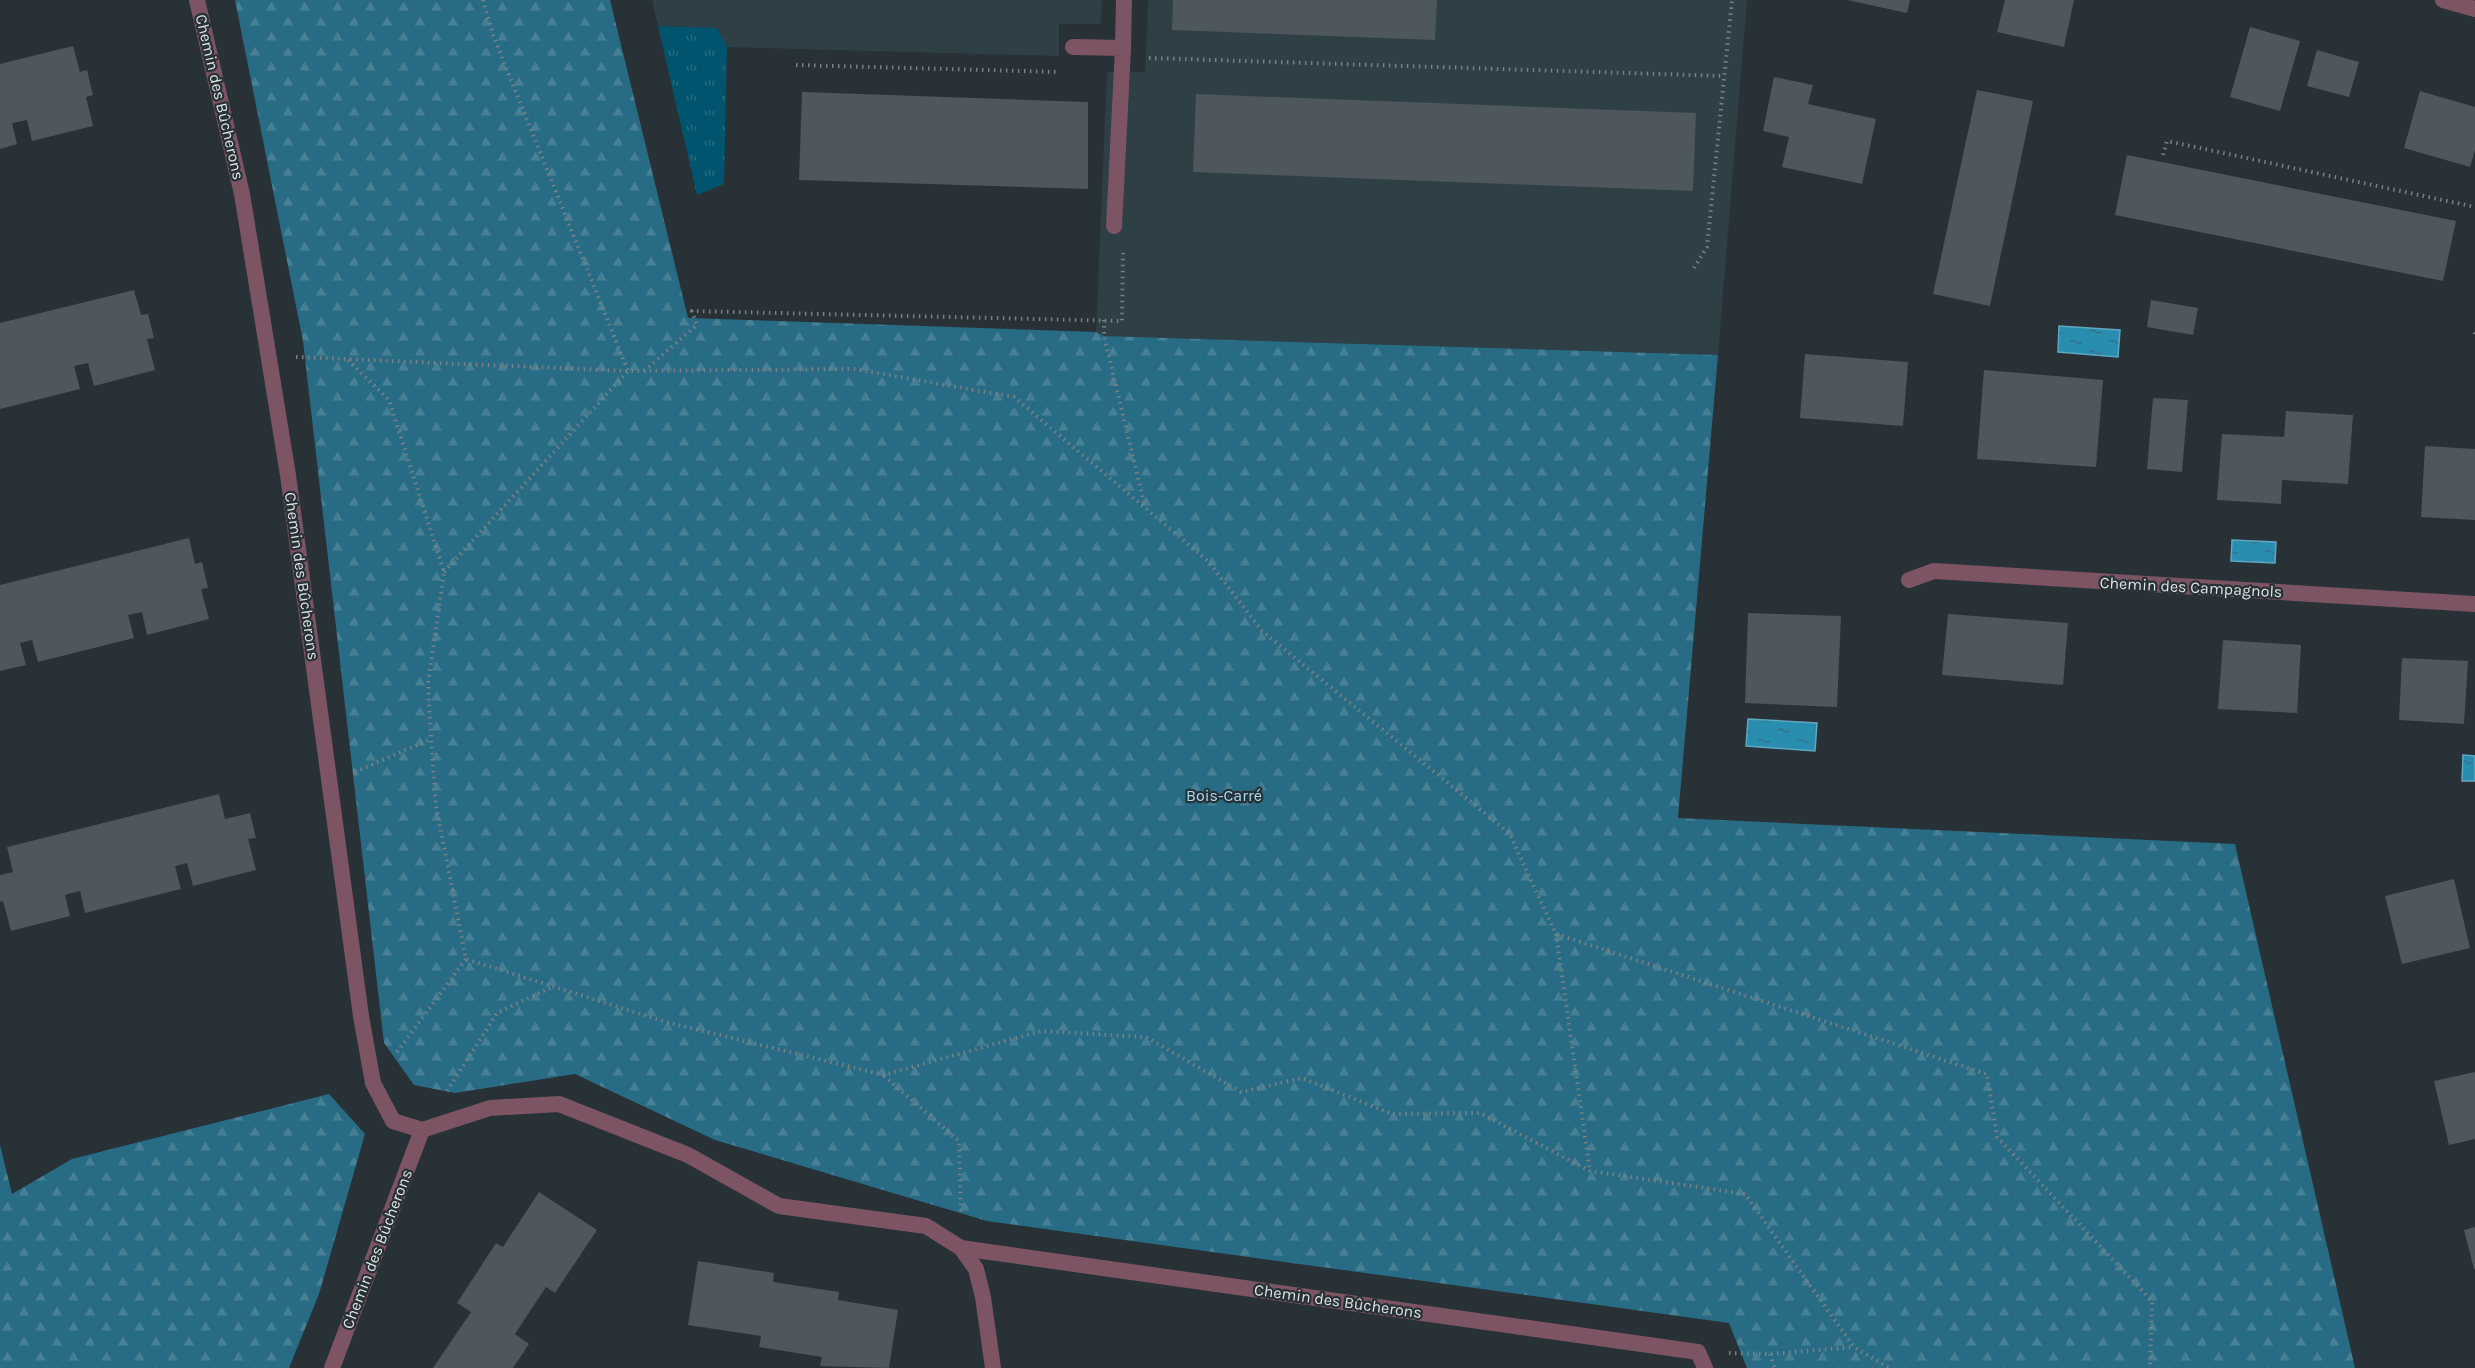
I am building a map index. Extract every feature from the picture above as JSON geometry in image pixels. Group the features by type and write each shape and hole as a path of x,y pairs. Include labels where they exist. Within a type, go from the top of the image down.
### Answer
{"street":[{"name":"Chemin des Bûcherons","path":"198,0 242,194 288,475 345,901 373,1083 393,1121 422,1130 490,1108 559,1104 688,1155 779,1206 926,1226 961,1248 976,1269 983,1297 993,1368"},
{"path":"1114,226 1124,0"},
{"path":"2443,0 2475,9"},
{"path":"1074,46 1123,53"},
{"name":"Chemin des Campagnols","path":"1909,580 1934,571 2475,604"},
{"name":"Chemin des Bûcherons","path":"332,1368 422,1130"},
{"name":"Chemin des Bûcherons","path":"961,1248 1698,1352"},
{"path":"1698,1352 1705,1368"}],"path":[{"path":"483,0 493,35 628,371"},
{"path":"1694,268 1707,247 1732,0"},
{"path":"1123,53 1724,76"},
{"path":"796,65 1064,72"},
{"path":"2163,155 2167,141 2475,207"},
{"path":"643,371 697,325 692,311 1122,321 1124,226 1114,226"},
{"path":"1104,320 1104,336 1145,508"},
{"path":"267,355 628,371 854,369 1014,397 1208,561 1262,631 1509,833 1556,934 1590,1171"},
{"path":"347,360 389,400 444,572 428,683 436,806 466,959 373,1083"},
{"path":"444,572 628,371"},
{"path":"331,783 432,739"},
{"path":"1556,934 1987,1074 1996,1137 2152,1301 2150,1368"},
{"path":"466,959 666,1022 884,1075 959,1141 961,1248"},
{"path":"422,1130 497,1013 553,986"},
{"path":"884,1075 1041,1031 1146,1037 1241,1092 1302,1078 1392,1114 1480,1113 1590,1171 1745,1194 1854,1347 1888,1368"},
{"path":"1698,1352 1770,1354 1854,1347"},
{"path":"1770,1354 1776,1368"}],"shaded area":[{"path":"652,0 1102,0 1101,24 1059,24 1059,56 727,47 716,28 658,26"},
{"path":"1148,0 1747,0 1718,355 1104,336 1096,332 1107,72 1145,72"}],"green space":[{"name":"Bois-Carré","path":"235,0 610,0 688,318 1096,332 1104,336 1718,355 1678,818 2235,844 2355,1368 1747,1368 1729,1323 987,1221 715,1140 575,1074 455,1093 414,1085 384,1043 303,341"},
{"path":"658,26 717,28 727,47 724,184 697,195"},
{"path":"329,1094 365,1134 319,1294 289,1368 0,1368 0,1145 12,1194 72,1159"}],"water":[{"path":"2059,326 2120,330 2118,357 2058,352"},
{"path":"2232,540 2276,542 2275,563 2231,561"},
{"path":"1748,719 1817,723 1815,751 1746,746"},
{"path":"2463,755 2475,756 2475,781 2462,781"}],"building":[{"path":"1173,0 1437,0 1435,40 1172,30"},
{"path":"1847,0 1910,0 1907,13"},
{"path":"2005,0 2074,0 2064,47 1997,32"},
{"path":"2250,27 2300,41 2280,111 2230,97"},
{"path":"73,46 80,72 87,70 93,95 86,97 93,126 32,141 27,120 12,123 17,144 0,149 0,64"},
{"path":"2317,50 2359,62 2349,97 2307,86"},
{"path":"1774,77 1813,85 1808,104 1876,119 1862,184 1782,167 1789,137 1763,131"},
{"path":"1977,90 2033,101 1990,306 1933,294"},
{"path":"2420,91 2475,107 2475,150 2470,167 2404,148"},
{"path":"802,92 1088,102 1088,189 799,180"},
{"path":"1196,94 1696,113 1693,191 1193,172"},
{"path":"2127,155 2456,221 2443,281 2115,215"},
{"path":"134,290 141,315 148,314 154,338 147,339 155,370 94,386 88,363 74,366 80,389 0,409 0,323"},
{"path":"2151,300 2198,308 2193,335 2147,327"},
{"path":"1805,354 1908,362 1903,426 1800,418"},
{"path":"1984,370 2103,380 2096,467 1977,459"},
{"path":"2153,398 2188,400 2182,472 2147,469"},
{"path":"2286,411 2353,415 2348,484 2282,480 2281,504 2217,500 2222,434 2284,437"},
{"path":"2425,446 2475,449 2475,520 2421,517"},
{"path":"189,538 195,564 202,562 208,588 201,589 209,619 147,635 142,612 128,615 134,638 38,662 32,640 20,643 26,665 0,671 0,585"},
{"path":"1748,613 1841,616 1837,707 1745,703"},
{"path":"1948,614 2068,623 2063,685 1942,675"},
{"path":"2223,640 2301,645 2297,713 2218,709"},
{"path":"2402,658 2468,661 2464,724 2399,720"},
{"path":"219,794 225,819 250,813 256,838 248,839 256,870 193,886 187,863 175,866 181,889 85,913 80,891 65,895 70,916 11,931 3,901 0,902 0,875 13,872 7,847"},
{"path":"2454,879 2470,948 2402,964 2385,896"},
{"path":"2475,1072 2475,1139 2449,1145 2434,1081"},
{"path":"539,1192 597,1230 555,1293 546,1287 515,1334 529,1344 513,1368 433,1368 471,1312 457,1303 496,1243 503,1247"},
{"path":"2475,1227 2475,1269 2474,1269 2464,1230"},
{"path":"698,1261 774,1273 773,1282 839,1292 838,1300 898,1310 889,1368 820,1366 822,1357 759,1347 761,1336 688,1325"}]}
